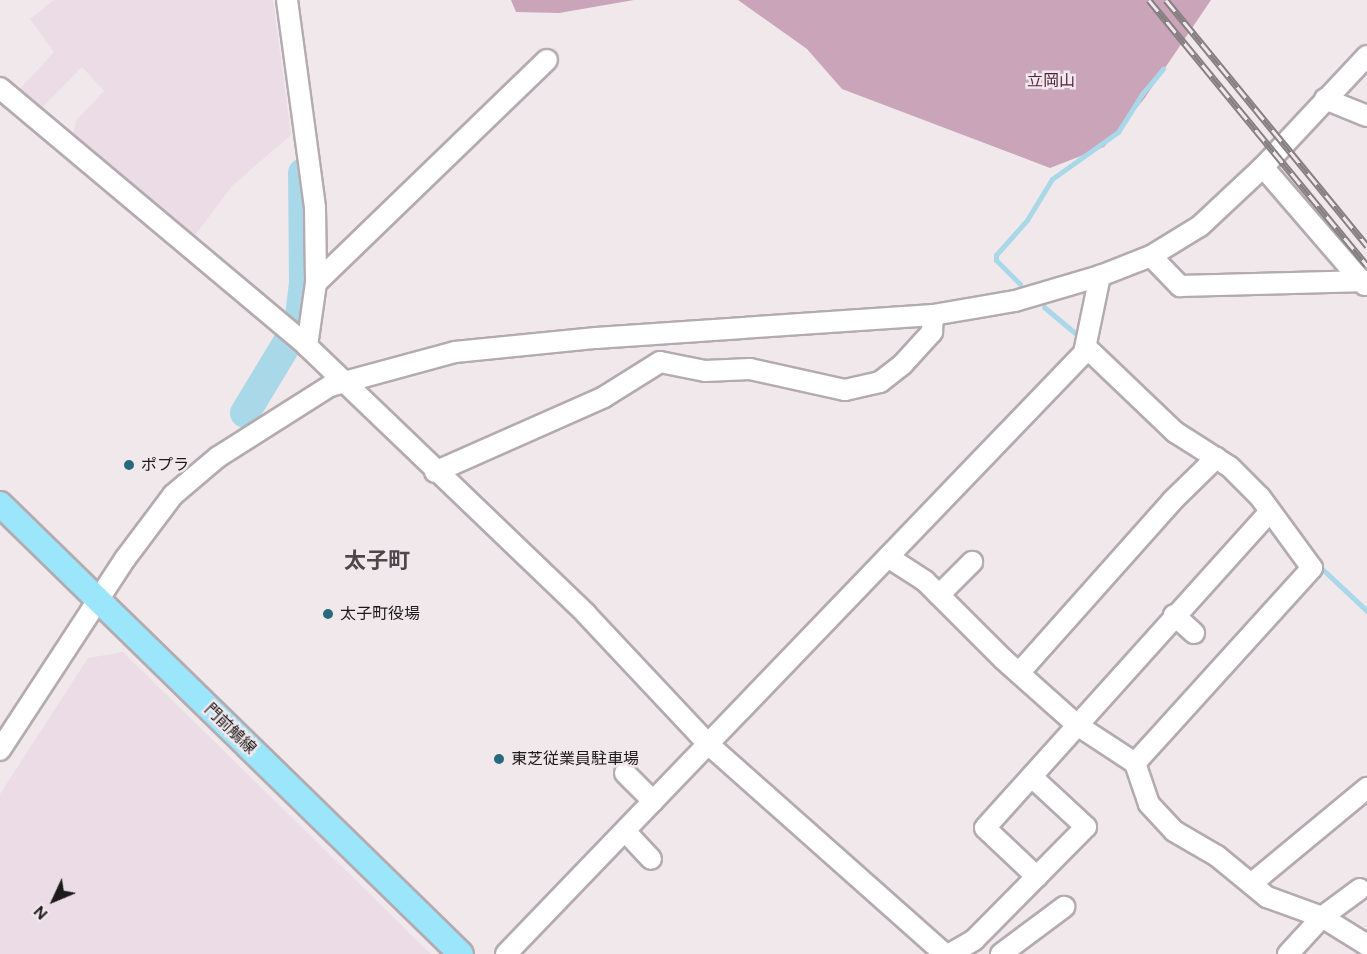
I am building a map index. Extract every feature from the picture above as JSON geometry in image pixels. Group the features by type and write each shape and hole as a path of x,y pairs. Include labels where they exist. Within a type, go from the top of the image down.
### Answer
{"main road":[{"name":"門前鵤線","path":"0,504 461,954"}],"street":[{"path":"287,0 315,208 316,283 298,338"},
{"path":"0,750 125,559 173,495 218,457 330,386 467,351 736,327 933,315 1015,301 1100,276 1151,256 1200,226 1263,167 1367,56"},
{"path":"316,283 547,60"},
{"path":"0,88 298,338 435,472 586,614 707,743 945,954"},
{"path":"1325,99 1367,116"},
{"path":"1263,167 1365,283"},
{"path":"1151,256 1180,286 1365,283"},
{"path":"507,954 1088,348 1100,276"},
{"path":"435,472 604,397 660,362 705,371 750,369 845,390 880,382 902,365 932,332 933,315"},
{"path":"1088,348 1175,432 1230,467 1270,512 1312,568 1135,763"},
{"path":"1019,673 1172,501 1216,458"},
{"path":"1037,877 985,828 1173,615 1270,512"},
{"path":"888,557 939,594 1019,673 1077,725 1135,763 1149,804 1174,831 1217,856 1267,897 1322,917 1367,945"},
{"path":"939,594 972,562"},
{"path":"1173,615 1194,633"},
{"path":"625,773 653,801"},
{"path":"950,954 974,940 1086,827 1032,777"},
{"path":"1251,885 1367,788"},
{"path":"625,831 651,859"},
{"path":"1288,954 1322,917 1360,889"},
{"path":"1001,954 1059,918"}],"shaded area":[{"path":"54,0 273,0 291,135 232,186 190,242 72,140 76,121 104,91 82,67 39,111 17,92 54,52 30,19"},
{"path":"123,652 431,954 0,954 0,794 88,658"}],"green space":[{"path":"511,0 634,0 559,13 516,12"},
{"name":"立岡山","path":"738,0 1211,0 1144,99 1104,147 1050,168 842,89 807,49"}],"waterway":[{"path":"1020,284 996,260 996,255 1027,220 1052,179 1118,132 1142,94 1163,69"},
{"path":"245,413 299,324 304,284 303,173"},
{"path":"1044,307 1075,333"},
{"path":"1102,350 1114,361"},
{"path":"1318,565 1367,611"}],"railway":[{"path":"1149,0 1367,265"},
{"path":"1166,0 1367,246"}],"place":[{"name":"ポプラ","path":"129,465"},
{"name":"太子町役場","path":"328,614"},
{"name":"東芝従業員駐車場","path":"499,759"}],"district":[{"name":"太子町","path":"377,561"}]}
